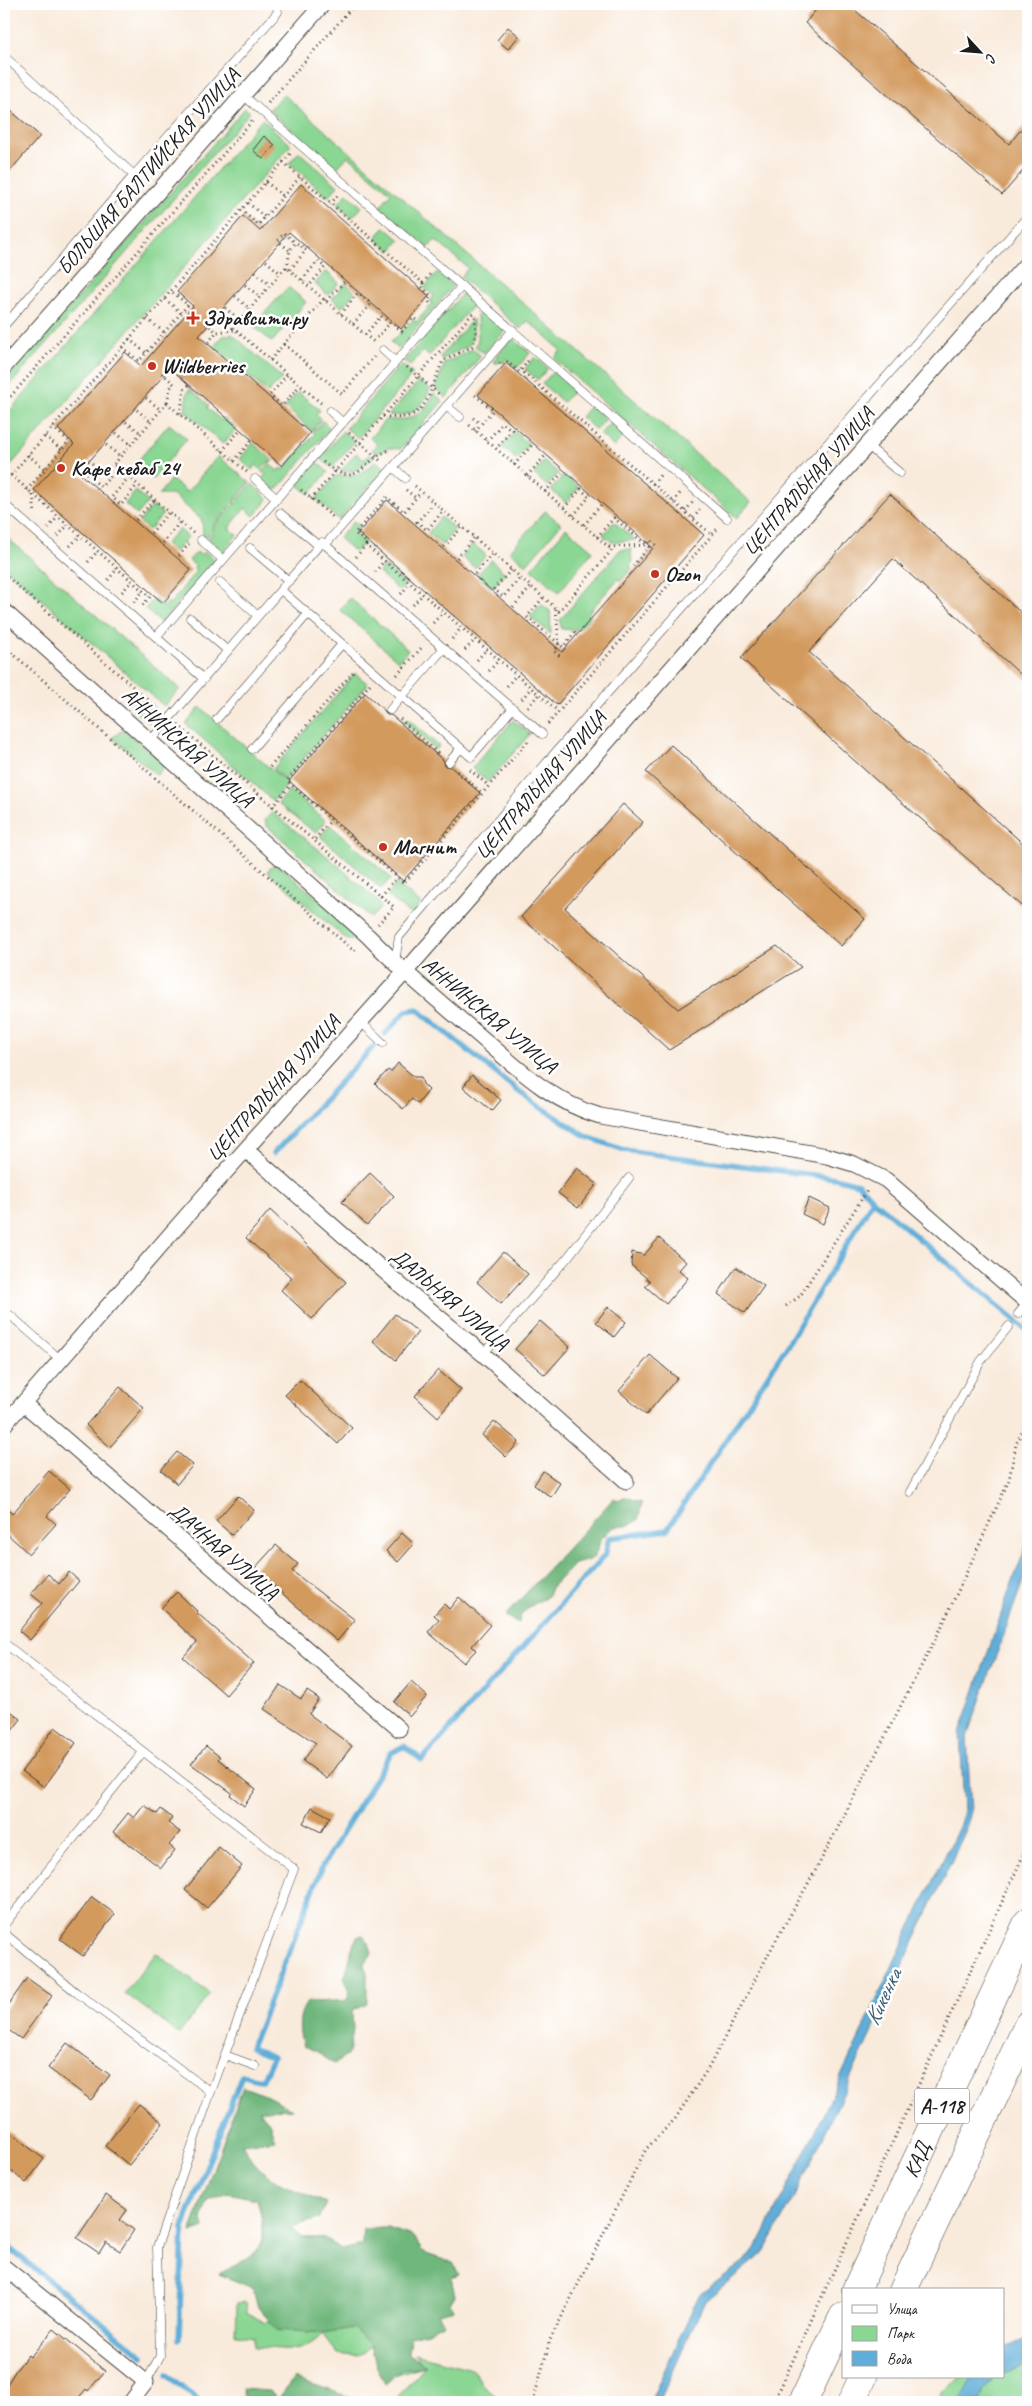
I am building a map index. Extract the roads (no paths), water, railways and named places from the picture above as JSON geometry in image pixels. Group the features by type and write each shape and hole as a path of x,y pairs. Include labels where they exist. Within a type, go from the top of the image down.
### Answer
{"highway":[{"name":"КАД","path":"857,2288 1028,1922"},
{"name":"КАД","path":"904,2288 1028,2025"},
{"path":"803,2402 842,2319"},
{"path":"852,2402 863,2378"}],"street":[{"name":"БОЛЬШАЯ БАЛТИЙСКАЯ УЛИЦА","path":"4,367 323,4"},
{"name":"ЦЕНТРАЛЬНАЯ УЛИЦА","path":"4,1425 361,1022 400,968 1028,262"},
{"name":"АННИНСКАЯ УЛИЦА","path":"4,611 368,936 400,968 552,1094 584,1111 827,1156 854,1164 874,1173 893,1187 1025,1306"},
{"name":"ДАЛЬНЯЯ УЛИЦА","path":"246,1150 398,1284 483,1354 626,1481"},
{"name":"ДАЧНАЯ УЛИЦА","path":"22,1404 399,1729"},
{"path":"4,2267 146,2382 131,2402"}],"lane":[{"path":"4,326 278,12 276,4"},
{"path":"4,56 134,176"},
{"path":"243,95 727,518"},
{"path":"400,968 399,937 409,925 559,748 1028,216"},
{"path":"156,637 462,286"},
{"path":"150,741 258,616 342,525 513,330"},
{"path":"382,349 397,360"},
{"path":"446,406 460,417"},
{"path":"330,411 343,423"},
{"path":"867,445 900,473"},
{"path":"393,467 405,478"},
{"path":"255,479 277,498"},
{"path":"4,504 204,679"},
{"path":"280,513 431,637 542,734"},
{"path":"199,538 223,560"},
{"path":"250,548 289,581"},
{"path":"220,582 258,616"},
{"path":"281,590 471,757 513,708"},
{"path":"217,719 308,614"},
{"path":"190,618 228,651"},
{"path":"252,749 342,644"},
{"path":"390,710 444,648"},
{"path":"448,762 461,748"},
{"path":"361,1022 383,1043"},
{"path":"483,1354 568,1257 629,1178"},
{"path":"10,1315 61,1360"},
{"path":"910,1492 981,1361 1009,1326"},
{"path":"4,1643 294,1869 211,2092 157,2247 160,2356 146,2382"},
{"path":"4,1926 143,1752"},
{"path":"4,1933 77,1993 211,2092"},
{"path":"225,2055 255,2066"}],"water":[{"name":"Кикенка","path":"1028,1541 1028,1567 967,1737 971,1812 965,1832 790,2205 764,2252 705,2301 659,2402 650,2402 699,2295 747,2259 759,2243 815,2132 959,1827 964,1811 960,1733"},
{"path":"1028,2338 1028,2365 1004,2373 1004,2349"},
{"path":"972,2378 994,2378 984,2390 980,2402 959,2402"}],"waterway":[{"path":"385,1034 406,1011 417,1009 523,1095 587,1137 624,1150 835,1178 858,1184 873,1200 1028,1331"},
{"path":"274,1153 376,1044"},
{"path":"179,2339 183,2228 242,2075 262,2081 273,2057 251,2048 323,1865 391,1753 404,1746 422,1760 605,1555 609,1538 667,1530 787,1346 873,1200"},
{"path":"4,2244 143,2356"},
{"path":"167,2375 201,2402"}],"place":[{"name":"Здравсити.ру","path":"193,318"},
{"name":"Wildberries","path":"152,366"},
{"name":"Кафе кебаб 24","path":"61,468"},
{"name":"Ozon","path":"655,574"},
{"name":"Магнит","path":"383,847"}]}
